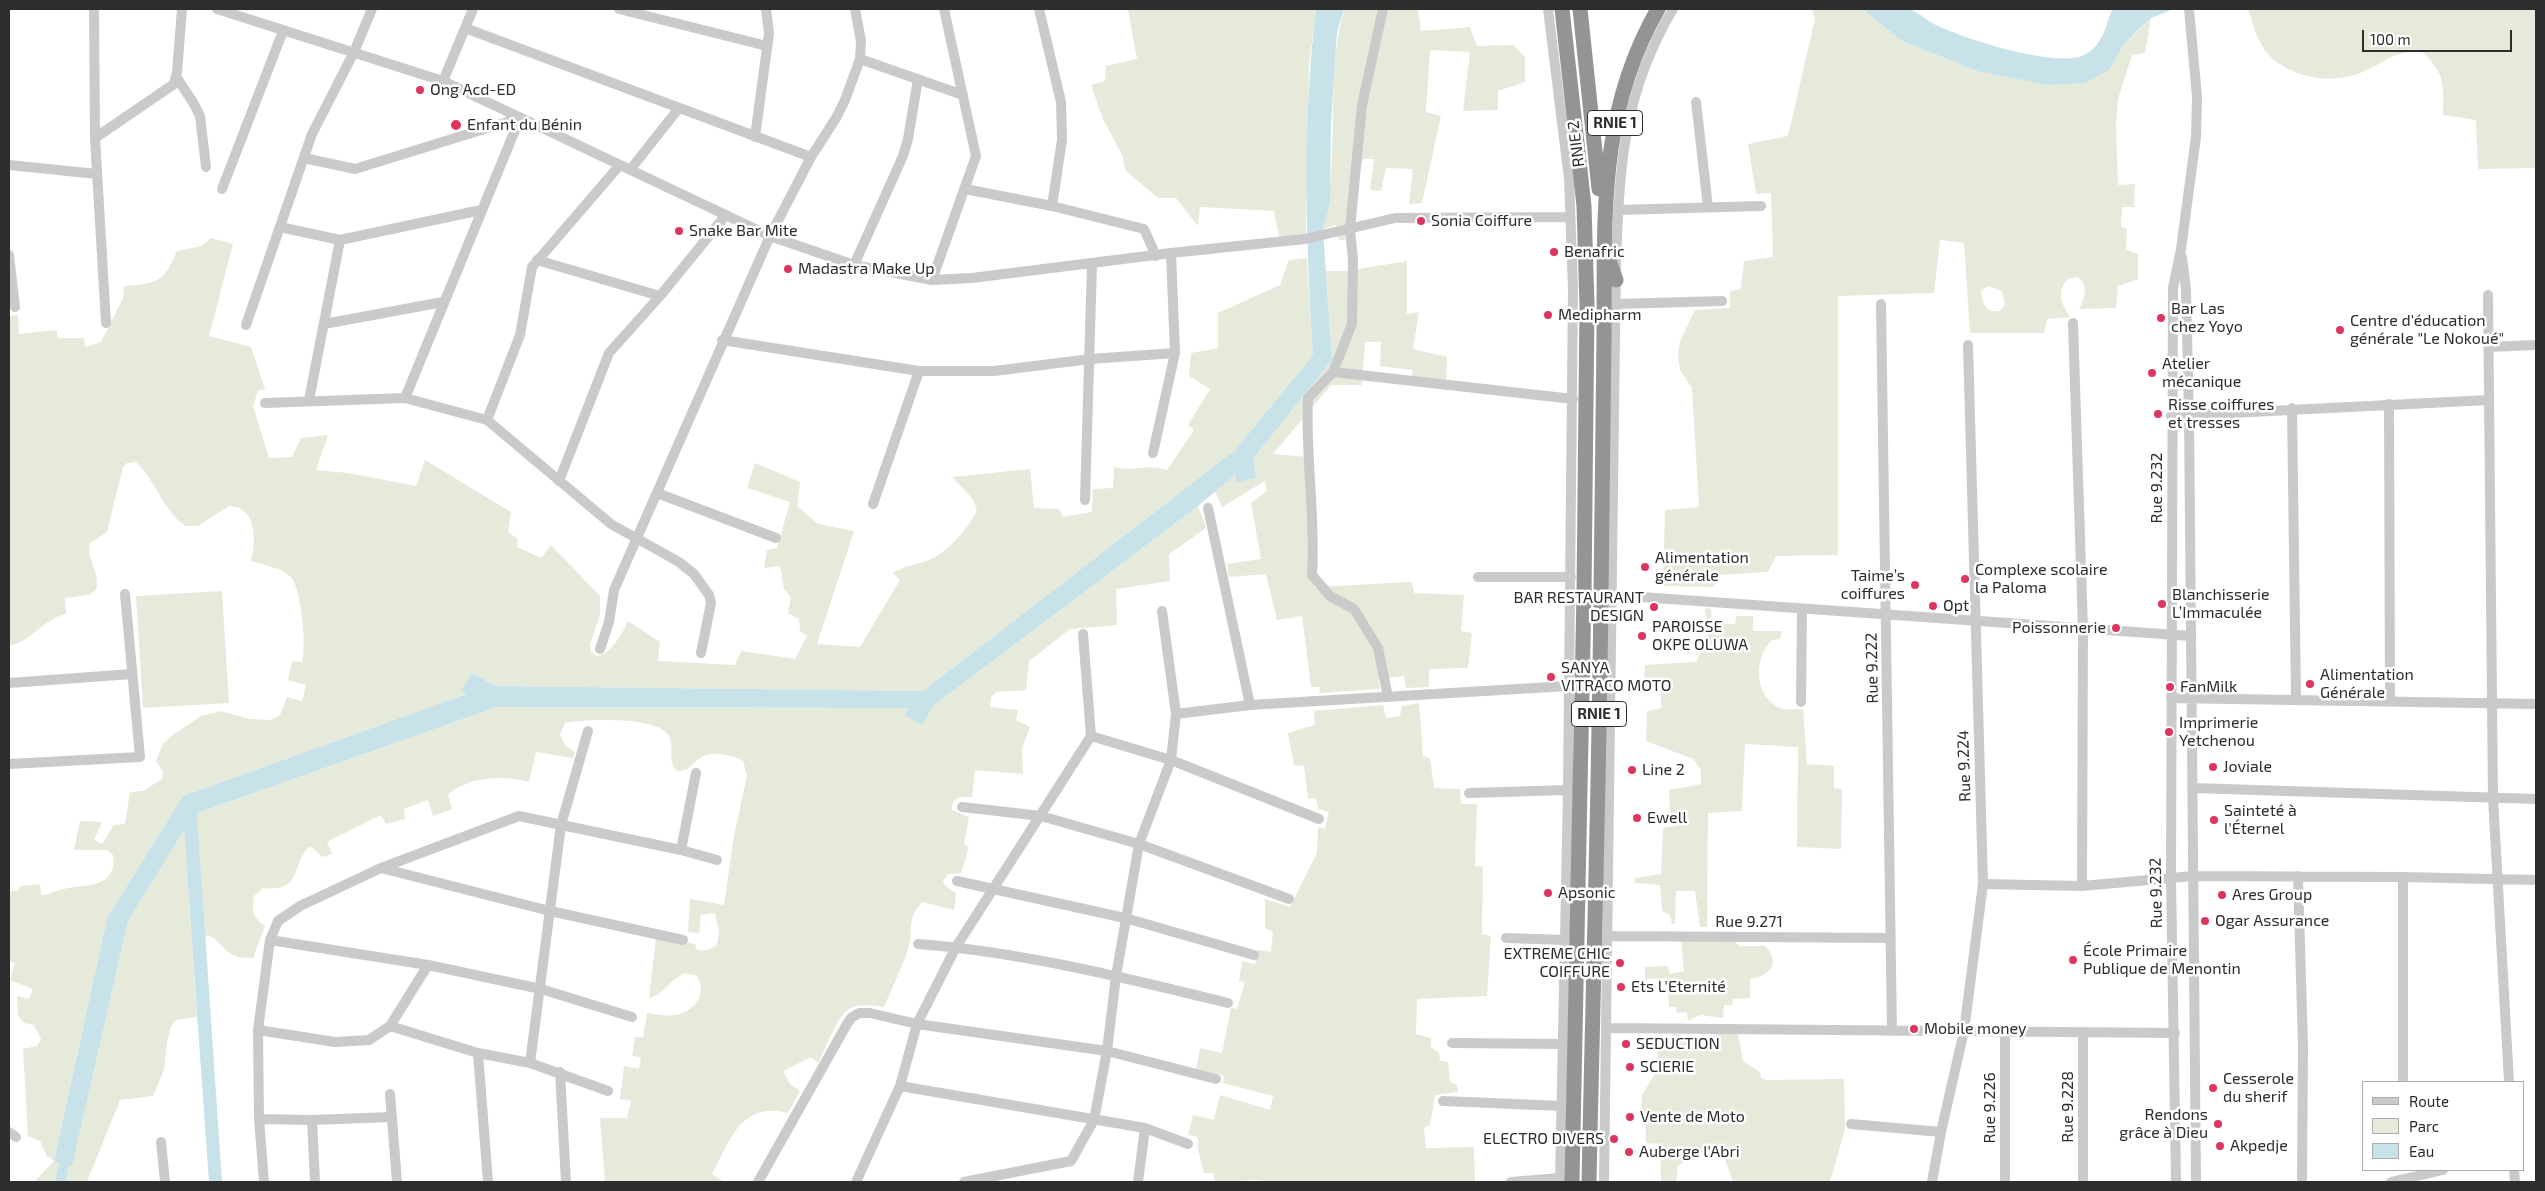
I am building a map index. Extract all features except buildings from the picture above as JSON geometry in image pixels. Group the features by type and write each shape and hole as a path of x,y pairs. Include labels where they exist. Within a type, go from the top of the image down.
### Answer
{"highway":[{"name":"RNIE 2","path":"1580,9 1604,246"},
{"name":"RNIE 1","path":"1589,1182 1601,594 1604,246 1607,177 1614,127 1627,79 1658,9"},
{"name":"RNIE 1","path":"1563,12 1584,206 1586,305 1584,593 1564,1181"},
{"path":"1604,246 1616,280"}],"street":[{"path":"94,9 94,138 106,323"},
{"path":"94,138 174,84 177,78 182,9"},
{"path":"220,9 283,31 443,81 770,236 854,265 932,280 972,278 1171,253 1305,239 1395,218 1569,217"},
{"path":"246,325 312,134 354,52 372,9"},
{"path":"443,81 473,9"},
{"path":"619,9 767,46"},
{"path":"755,137 769,33 766,9"},
{"path":"600,649 609,622 614,590 722,340 770,236 810,157 836,118 860,58 861,41 855,9"},
{"path":"932,280 976,156 944,9"},
{"path":"1039,9 1061,102 1062,140 1052,206"},
{"path":"1383,9 1362,105 1350,229 1353,260 1352,324 1333,372 1308,398 1307,429 1315,540 1312,575 1330,596 1354,609 1378,648 1388,697"},
{"path":"1512,1182 1564,1181 1561,1106 1566,940 1571,577 1573,288 1569,217 1572,210 1548,9"},
{"path":"1604,1182 1616,280 1620,168 1635,93 1656,38 1673,9"},
{"path":"2181,249 2196,137 2197,98 2189,11"},
{"path":"465,28 810,157"},
{"path":"222,188 283,31"},
{"path":"860,58 963,95"},
{"path":"177,78 200,116 206,167"},
{"path":"854,265 903,156 908,139 918,79"},
{"path":"1696,102 1708,208"},
{"path":"630,170 679,108"},
{"path":"304,158 355,169 520,118"},
{"path":"405,398 520,118"},
{"path":"9,165 97,174"},
{"path":"488,420 520,335 532,267 620,166"},
{"path":"965,189 1052,206 1144,229 1156,256"},
{"path":"1618,210 1761,206"},
{"path":"280,227 340,240 481,210"},
{"path":"559,481 609,353 660,296 726,215"},
{"path":"309,400 340,240"},
{"name":"Rue 9.232","path":"2181,249 2186,289 2189,416 2196,1182"},
{"name":"Rue 9.232","path":"2176,1182 2171,878 2171,416 2173,288 2181,249"},
{"path":"1153,453 1175,353 1171,253"},
{"path":"9,255 15,307"},
{"path":"537,260 660,296"},
{"path":"1085,500 1092,264"},
{"path":"2488,295 2493,798 2496,880 2509,1081"},
{"path":"1616,304 1722,301"},
{"path":"324,324 443,302"},
{"name":"Rue 9.222","path":"1881,304 1892,1031"},
{"path":"2073,323 2083,629 2082,886"},
{"path":"722,340 919,372 994,371 1090,359 1175,353"},
{"name":"Rue 9.224","path":"1932,1182 1940,1132 1964,1031 1983,884 1974,621 1968,345"},
{"path":"2489,347 2536,345"},
{"path":"873,504 919,372"},
{"path":"1333,372 1573,399"},
{"path":"265,403 405,398 488,420 611,524 689,568 709,595 711,611 701,653"},
{"path":"2171,416 2292,408 2489,400"},
{"path":"2389,404 2390,700"},
{"path":"2292,408 2296,700"},
{"path":"657,493 776,538"},
{"path":"1208,508 1250,705"},
{"path":"1478,577 1571,577"},
{"path":"9,764 140,757 125,594"},
{"path":"1613,595 2192,636"},
{"path":"1801,702 1802,609"},
{"path":"964,1182 1071,1161 1094,1120 1107,1051 1125,918 1139,844 1172,760 1176,714 1162,611"},
{"path":"856,1182 900,1086 917,1024 956,946 991,889 1041,816 1090,736 1083,634"},
{"path":"9,683 132,674"},
{"path":"1176,714 1250,705 1568,686"},
{"path":"2171,698 2390,700 2536,704"},
{"path":"530,1063 561,825 588,731"},
{"path":"1090,736 1172,760 1319,818"},
{"path":"681,850 696,773"},
{"path":"2193,788 2536,799"},
{"path":"1469,792 1568,790"},
{"path":"962,807 1041,816 1139,844 1288,899"},
{"path":"264,1182 259,1119 258,1030 270,940 278,921 300,906 382,868 520,816 681,850 717,860"},
{"path":"382,868 550,911 683,940"},
{"path":"1983,884 2082,886 2193,876 2536,880"},
{"path":"2298,876 2303,1046 2302,1182"},
{"path":"2402,877 2403,1081"},
{"path":"957,880 1125,918 1254,956"},
{"name":"Rue 9.271","path":"1607,936 1891,938"},
{"path":"1506,938 1566,940"},
{"path":"270,940 428,965 541,989 632,1017"},
{"path":"918,944 956,946 1116,976 1228,1003"},
{"path":"258,1030 335,1042 369,1040 390,1026 428,965"},
{"path":"758,1182 851,1018 859,1013 870,1013 917,1024 1107,1051 1216,1079"},
{"path":"390,1026 478,1053 530,1063 560,1072 608,1091"},
{"path":"1606,1028 2175,1034"},
{"name":"Rue 9.228","path":"2083,1032 2083,1182"},
{"name":"Rue 9.226","path":"2005,1033 2005,1182"},
{"path":"1452,1043 1563,1044"},
{"path":"478,1053 488,1182"},
{"path":"560,1072 566,1182"},
{"path":"900,1086 1145,1128 1188,1144"},
{"path":"390,1094 397,1182"},
{"path":"1443,1101 1561,1106"},
{"path":"259,1119 312,1120 392,1117"},
{"path":"312,1120 315,1182"},
{"path":"1851,1124 1940,1132"},
{"path":"1138,1182 1145,1128"},
{"path":"161,1142 165,1182"},
{"path":"2391,1182 2404,1175 2435,1171"}],"green space":[{"path":"1128,9 1316,9 1309,66 1306,234 1280,241 1274,211 1200,207 1198,226 1176,198 1158,198 1125,170 1123,157 1103,119 1091,85 1105,81 1106,66 1137,59"},
{"path":"1344,9 1418,9 1421,31 1470,27 1477,46 1513,45 1525,57 1525,82 1498,91 1498,110 1463,111 1470,52 1430,50 1426,112 1441,116 1422,203 1409,204 1413,169 1386,168 1381,191 1370,190 1374,159 1363,159 1355,186 1348,199 1345,240 1339,240 1336,225 1323,229 1331,174 1335,64 1338,36"},
{"path":"1812,9 1862,9 1902,41 1977,71 2109,70 2123,46 2151,18 2145,53 2132,55 2118,99 2116,126 2118,185 2135,184 2134,207 2122,207 2121,226 2127,229 2126,250 2138,254 2138,279 2118,286 2116,308 2079,309 2085,292 2083,283 2077,277 2068,279 2062,288 2061,298 2071,317 2047,319 2044,333 1970,333 1964,243 1940,240 1934,293 1838,296 1838,555 1776,556 1768,572 1719,575 1713,587 1663,586 1665,510 1699,507 1692,388 1680,370 1678,355 1680,341 1695,310 1730,308 1730,291 1741,289 1744,261 1773,257 1771,193 1756,194 1748,144 1788,136 1815,19","holes":["1988,286 2002,291 2005,304 2000,311 1991,311 1984,304 1981,291"]},
{"path":"2248,9 2536,9 2536,168 2478,169 2476,120 2443,115 2443,87 2439,73 2421,51 2393,56 2363,72 2343,78 2332,79 2308,76 2286,68 2268,54 2258,38"},
{"path":"211,238 233,244 209,336 251,347 265,389 258,391 253,406 269,458 292,457 301,438 328,435 316,470 348,473 416,486 425,460 511,512 508,532 518,539 517,547 541,558 551,545 600,596 600,615 590,644 591,652 597,656 612,647 620,637 628,621 660,642 658,661 735,665 741,651 795,659 807,636 800,631 799,619 788,613 791,597 784,589 780,566 764,568 767,550 777,548 790,502 747,488 755,463 800,482 797,506 818,524 854,531 817,644 860,647 900,580 893,573 902,568 922,563 941,553 956,540 974,516 977,509 972,498 952,477 1030,469 1034,508 1059,509 1063,517 1092,512 1093,489 1113,488 1114,467 1128,469 1153,467 1167,470 1194,430 1188,425 1210,389 1189,376 1191,353 1218,348 1218,313 1280,285 1289,260 1307,258 1313,355 1235,450 923,691 495,686 473,673 468,694 183,796 107,918 54,1161 47,1156 40,1141 28,1136 23,1049 37,1046 41,1039 34,1025 24,1023 18,1015 17,996 29,999 33,989 10,980 15,963 9,961 9,892 19,890 20,886 40,884 41,895 44,895 96,883 110,875 113,867 113,855 107,850 74,850 80,821 102,822 94,840 102,844 114,825 125,824 130,792 143,791 162,779 163,772 156,761 163,744 201,716 221,711 250,719 270,720 280,715 287,697 302,701 306,685 288,680 292,661 302,662 304,644 300,605 295,583 291,577 278,569 251,561 254,535 250,518 245,512 229,506 198,526 185,526 171,512 136,462 127,463 123,467 107,532 90,543 90,555 97,577 96,590 89,595 65,598 66,614 50,621 16,644 9,645 9,316 18,315 19,334 57,330 57,338 84,338 85,347 101,342 123,298 124,286 145,284 158,279 168,270 177,251 202,246"},
{"path":"1407,261 1407,314 1419,312 1413,349 1447,357 1446,387 1411,385 1413,370 1380,366 1381,342 1365,342 1362,385 1331,385 1273,454 1307,457 1314,587 1412,582 1414,593 1464,595 1461,631 1472,633 1468,668 1429,669 1429,687 1406,688 1404,676 1378,679 1380,689 1320,693 1319,687 1311,687 1302,616 1277,620 1266,574 1229,577 1227,564 1261,559 1251,503 1267,491 1265,481 1222,507 1215,492 1253,459 1332,360 1326,271 1347,271"},
{"path":"1198,506 1206,528 1169,554 1170,581 1116,589 1117,625 1070,629 1029,661 1026,690 997,692 991,697 990,707 1018,710 1016,720 1030,727 1022,748 1023,774 975,770 972,797 964,797 955,800 953,803 952,810 969,817 964,844 969,847 961,873 948,874 943,881 945,886 956,893 954,910 923,902 912,918 910,942 906,956 884,1007 862,1005 849,1009 840,1019 818,1063 811,1057 783,1071 790,1084 800,1091 788,1113 772,1111 759,1113 748,1118 739,1126 712,1174 724,1182 605,1182 600,1118 627,1118 631,1101 620,1099 624,1066 639,1069 641,1057 632,1056 635,1037 643,1037 647,1013 671,1016 688,1011 700,996 701,989 697,976 685,973 675,979 659,994 649,998 656,938 695,944 697,950 700,951 708,950 717,944 719,932 715,913 701,915 699,933 688,932 690,899 724,905 734,836 747,776 743,761 728,755 710,754 700,758 688,768 677,771 671,760 670,738 664,731 653,725 622,720 589,720 565,723 560,735 566,746 575,752 573,758 536,752 529,782 509,778 477,780 448,794 452,809 433,816 428,800 404,809 405,819 386,824 381,815 327,842 332,854 322,857 312,847 307,848 289,883 275,888 263,888 254,896 255,917 265,926 253,958 234,955 228,952 216,940 205,935 197,813 497,707 910,708 922,724 933,706"},
{"path":"222,591 229,703 143,708 136,596"},
{"path":"1705,608 1711,609 1712,623 1735,624 1736,616 1753,616 1753,631 1782,631 1780,639 1772,640 1762,655 1759,674 1763,692 1779,708 1803,709 1807,764 1834,766 1834,788 1842,789 1841,849 1797,847 1798,747 1745,744 1742,811 1708,813 1707,927 1700,927 1695,891 1676,891 1675,924 1672,924 1670,915 1662,911 1660,885 1635,883 1635,878 1661,874 1663,828 1681,825 1679,813 1670,813 1669,790 1701,784 1701,770 1693,759 1646,741 1647,711 1661,708 1661,686 1644,683 1645,665 1697,662 1700,651 1705,646 1708,638"},
{"path":"1419,703 1423,756 1430,758 1434,788 1460,789 1461,804 1477,804 1475,866 1483,866 1482,934 1491,936 1487,996 1417,999 1416,1034 1431,1038 1431,1047 1439,1053 1440,1061 1448,1062 1450,1082 1457,1085 1458,1092 1435,1095 1430,1125 1424,1128 1426,1148 1474,1147 1475,1182 1274,1182 1255,1180 1215,1182 1213,1173 1204,1173 1198,1150 1198,1137 1188,1135 1193,1115 1214,1120 1220,1095 1270,1110 1273,1096 1223,1083 1224,1076 1196,1069 1200,1048 1222,1053 1231,1008 1237,1009 1245,982 1239,981 1242,961 1255,964 1258,950 1271,952 1273,932 1265,928 1265,899 1290,907 1317,853 1318,827 1325,829 1329,812 1318,809 1316,798 1308,799 1304,766 1294,765 1288,733 1315,725 1314,711 1383,705 1386,718 1400,716 1402,706"},
{"path":"184,829 197,1017 176,1020 171,1027 167,1042 164,1070 153,1096 120,1100 87,1182 34,1182 54,1161 72,1165 128,921"},
{"path":"1681,940 1734,941 1740,946 1765,946 1770,952 1773,964 1768,972 1750,979 1750,998 1733,999 1732,1005 1724,1005 1723,1018 1700,1015 1688,1021 1687,1012 1677,1013 1676,1007 1669,1007 1667,978 1645,979 1645,967 1668,966 1670,974 1684,971"},
{"path":"1716,1033 1738,1034 1743,1061 1760,1072 1761,1078 1766,1080 1844,1079 1845,1129 1830,1182 1733,1182 1722,1151 1710,1150 1688,1159 1678,1166 1676,1182 1661,1182 1660,1144 1646,1143 1645,1112 1641,1112 1642,1095 1657,1070 1658,1047 1666,1045 1672,1034 1699,1043 1710,1039"}],"water":[{"path":"1895,7 1908,9 1951,32 1990,45 2035,56 2074,58 2092,50 2100,40 2112,9 2174,9 2151,18 2137,31 2123,46 2109,70 2084,83 2048,85 1977,71 1902,41 1862,9"},
{"path":"1316,9 1344,9 1337,32 1331,122 1330,201 1323,229 1332,360 1253,459 1256,478 1237,482 1235,475 1198,506 933,706 922,725 905,715 909,708 497,707 197,813 222,1182 209,1182 184,830 128,921 72,1166 54,1161 107,918 183,796 467,694 461,690 473,673 495,686 923,691 1235,450 1313,355 1307,225 1307,139"}],"waterway":[{"path":"60,1182 67,1152"}],"place":[{"name":"Ong Acd-ED","path":"420,90"},
{"name":"Enfant du Bénin","path":"456,125"},
{"name":"Sonia Coiffure","path":"1421,221"},
{"name":"Snake Bar Mite","path":"679,231"},
{"name":"Benafric","path":"1554,252"},
{"name":"Madastra Make Up","path":"788,269"},
{"name":"Medipharm","path":"1548,315"},
{"name":"Bar Las chez Yoyo","path":"2161,318"},
{"name":"Centre d'éducation générale \"Le Nokoué\"","path":"2340,330"},
{"name":"Atelier mécanique","path":"2152,373"},
{"name":"Risse coiffures et tresses","path":"2158,414"},
{"name":"Alimentation générale","path":"1645,567"},
{"name":"Complexe scolaire la Paloma","path":"1965,579"},
{"name":"Taime’s coiffures","path":"1915,585"},
{"name":"Blanchisserie L’Immaculée","path":"2162,604"},
{"name":"Opt","path":"1933,606"},
{"name":"BAR RESTAURANT DESIGN","path":"1654,607"},
{"name":"Poissonnerie","path":"2116,628"},
{"name":"PAROISSE OKPE OLUWA","path":"1642,636"},
{"name":"SANYA VITRACO MOTO","path":"1551,677"},
{"name":"Alimentation Générale","path":"2310,684"},
{"name":"FanMilk","path":"2170,687"},
{"name":"Imprimerie Yetchenou","path":"2169,732"},
{"name":"Joviale","path":"2213,767"},
{"name":"Line 2","path":"1632,770"},
{"name":"Ewell","path":"1637,818"},
{"name":"Sainteté à l'Éternel","path":"2214,820"},
{"name":"Apsonic","path":"1548,893"},
{"name":"Ares Group","path":"2222,895"},
{"name":"Ogar Assurance","path":"2205,921"},
{"name":"École Primaire Publique de Menontin","path":"2073,960"},
{"name":"EXTREME CHIC COIFFURE","path":"1620,963"},
{"name":"Ets L'Eternité","path":"1621,987"},
{"name":"Mobile money","path":"1914,1029"},
{"name":"SEDUCTION","path":"1626,1044"},
{"name":"SCIERIE","path":"1630,1067"},
{"name":"Cesserole du sherif","path":"2213,1088"},
{"name":"Vente de Moto","path":"1630,1117"},
{"name":"Rendons grâce à Dieu","path":"2218,1124"},
{"name":"ELECTRO DIVERS","path":"1614,1139"},
{"name":"Akpedje","path":"2220,1146"},
{"name":"Auberge l'Abri","path":"1629,1152"}]}
